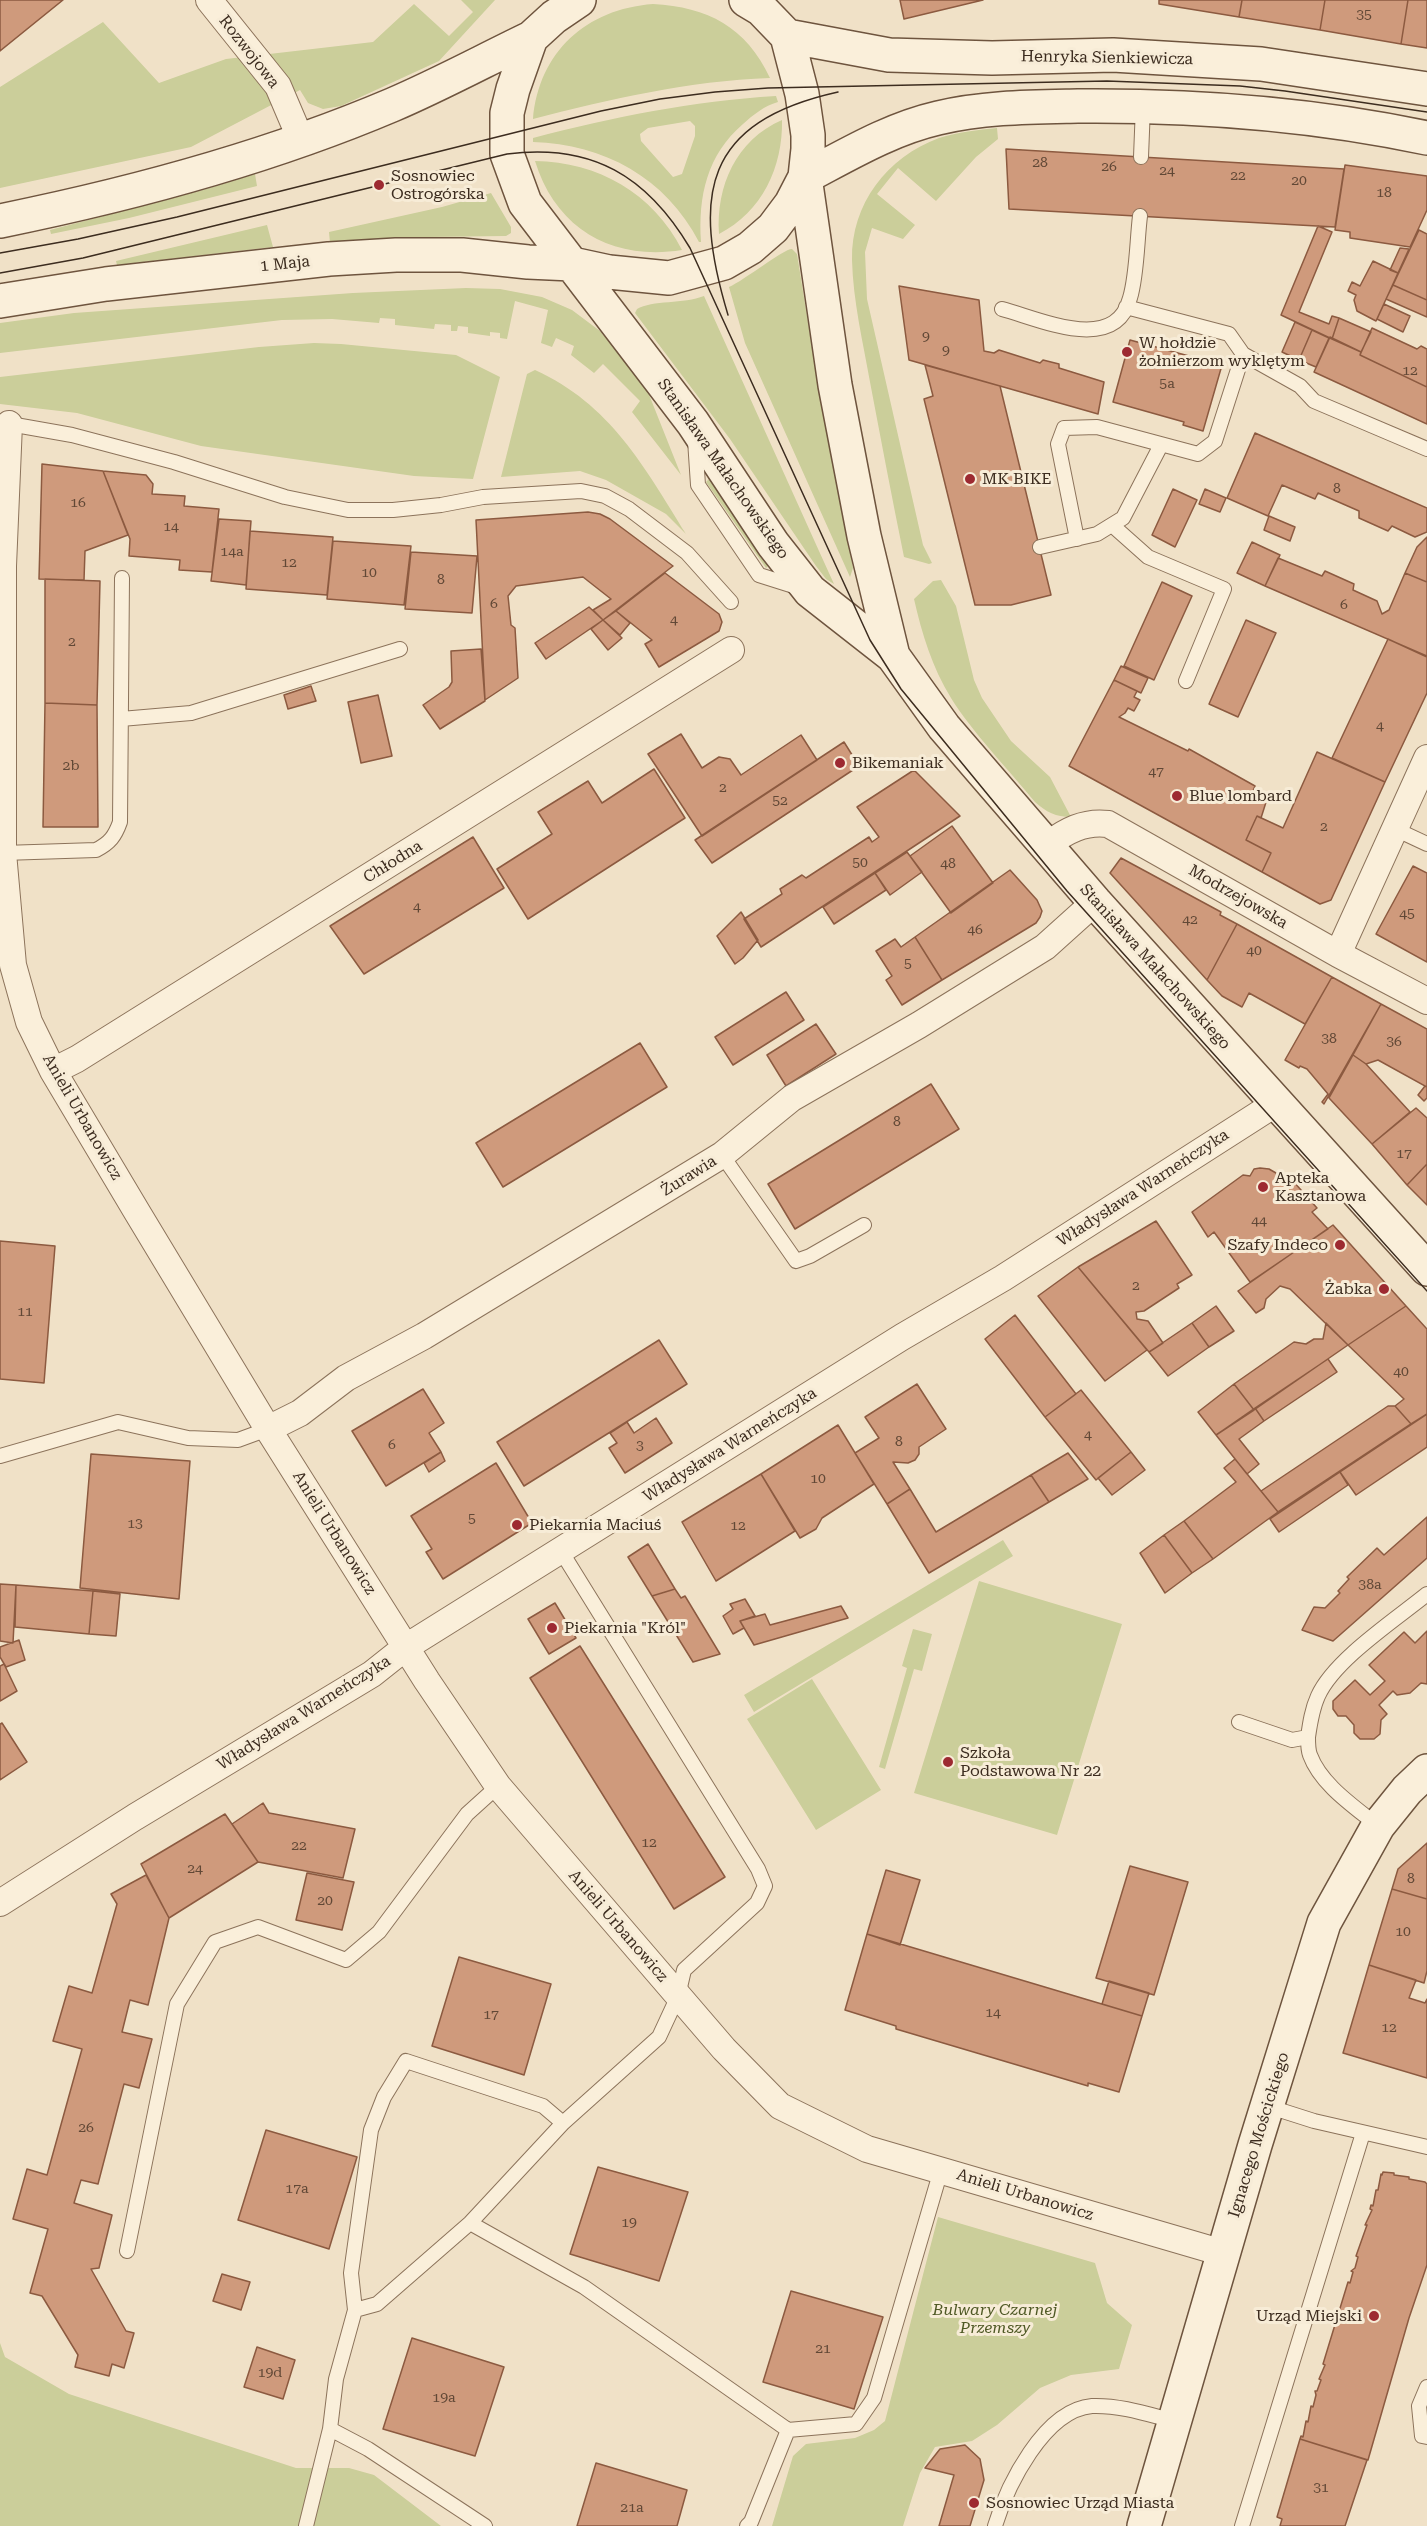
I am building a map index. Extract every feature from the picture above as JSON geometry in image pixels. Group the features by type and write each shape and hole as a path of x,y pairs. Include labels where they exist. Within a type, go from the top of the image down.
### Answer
{"main road":[{"name":"Stanisława Małachowskiego","path":"540,0 531,38 513,88 507,113 507,154 525,203 693,423 773,544 810,591 892,656 944,727 1095,902 1427,1269"},
{"path":"0,221 146,188 301,140 393,105 531,38 554,17 579,0"},
{"path":"756,3 786,36 797,68 806,117 808,149 805,177"},
{"name":"Henryka Sienkiewicza","path":"786,36 899,55 992,58 1113,55 1250,63 1316,70 1427,88"},
{"path":"805,177 882,137 935,118 999,109 1143,106 1282,116 1427,138"},
{"name":"Stanisława Małachowskiego","path":"805,177 835,385 864,536 892,656"},
{"name":"1 Maja","path":"0,301 106,285 396,255 462,255 572,264 609,272 669,278 724,263 750,248 773,228 791,204 805,177"},
{"name":"Ignacego Mościckiego","path":"1144,2526 1223,2253 1324,1923 1378,1826 1407,1790 1427,1771"}],"street":[{"name":"Rozwojowa","path":"209,0 278,86 301,140"},
{"name":"Anieli Urbanowicz","path":"4,423 3,854 6,966 29,1022 53,1071 268,1429 406,1647 498,1786 724,2049 780,2106 867,2149 1223,2253"},
{"name":"Chłodna","path":"53,1071 77,1059 731,650"},
{"path":"1338,954 1427,758"},
{"name":"Modrzejowska","path":"1047,845 1083,824 1097,822 1108,824 1338,954 1427,1001"},
{"name":"Żurawia","path":"268,1429 300,1413 346,1378 424,1336 722,1155 792,1098 919,1025 1045,947 1095,902"},
{"name":"Władysława Warneńczyka","path":"0,1903 135,1817 372,1674 406,1647 902,1337 1003,1278 1278,1102"}],"lane":[{"path":"1142,157 1143,106"},
{"path":"1002,309 1082,331 1101,329 1120,319 1130,298 1140,216"},
{"path":"1126,307 1229,334 1243,354 1300,386 1314,401 1427,449"},
{"path":"1077,539 1058,444 1064,428 1097,427 1198,454 1215,441 1243,354"},
{"path":"4,423 72,435 174,462 285,497 348,510 393,510 441,505 483,497 581,491 605,496 630,509 687,553 731,602"},
{"path":"1040,547 1097,534 1123,518 1161,445"},
{"path":"1112,525 1148,557 1224,590 1186,681"},
{"path":"3,854 96,850 108,844 116,835 120,822 122,578"},
{"path":"121,719 191,713 400,649"},
{"path":"1395,829 1427,844"},
{"path":"722,1155 795,1261 810,1256 864,1225"},
{"path":"0,1456 118,1422 198,1439 238,1440 268,1429"},
{"path":"355,2310 377,2304 470,2223 563,2123 659,2037 678,1996 684,1970 757,1903 765,1886 752,1859 561,1551"},
{"path":"1378,1826 1339,1793 1319,1771 1310,1755 1308,1737 1311,1715 1318,1694 1337,1667 1427,1594"},
{"path":"1239,1722 1292,1740 1308,1737"},
{"path":"127,2251 177,2004 215,1942 258,1927 346,1960 380,1932 467,1814 498,1786"},
{"path":"306,2526 330,2429 336,2379 355,2310 351,2273 371,2130 384,2097 406,2061 543,2106 563,2123"},
{"path":"1267,2106 1363,2133 1427,2147"},
{"path":"1242,2526 1363,2133"},
{"path":"470,2223 584,2287 788,2430 856,2424 874,2398 941,2170"},
{"path":"1427,2387 1419,2406 1422,2436 1427,2437"},
{"path":"995,2526 1000,2509 1029,2452 1063,2416 1089,2406 1116,2407 1174,2421"},
{"path":"330,2429 368,2449 485,2526"},
{"path":"747,2526 751,2522 788,2430"}],"green space":[{"path":"461,0 495,0 439,61 341,106 323,109 308,103 300,90 191,147 0,188 0,87 103,22 159,83 226,59 373,42 414,4 449,36 473,12"},
{"path":"653,4 691,10 723,23 749,45 770,78 709,83 650,92 533,119 537,95 545,73 556,54 570,38 587,25 607,15"},
{"path":"776,96 778,102 763,108 743,124 721,149 713,163 703,193 701,242 669,200 651,183 630,169 584,149 533,142 533,138 593,123 684,106","holes":["690,121 695,126 695,136 682,174 673,177 641,141 640,134 648,128"]},
{"path":"782,120 779,155 767,186 747,214 719,234 721,199 732,166 752,140"},
{"path":"997,128 998,139 976,157 936,201 898,168 877,194 915,225 903,239 872,228 865,252 867,299 923,545 932,563 929,564 904,557 856,306 852,260 853,239 865,202 888,170 903,157 939,138"},
{"path":"535,161 580,167 621,184 656,212 682,250 656,252 632,250 610,245 590,235 572,222 557,205 544,185"},
{"path":"255,174 257,186 129,218 51,234 50,230"},
{"path":"491,193 511,227 511,233 506,236 428,237 330,243 329,232 442,207"},
{"path":"267,225 273,247 117,265 116,261"},
{"path":"792,249 797,254 818,385 853,568 850,577 745,343 729,287"},
{"path":"466,288 500,289 542,297 572,310 600,331 646,387 681,475 632,412 640,401 603,364 594,373 571,355 574,346 556,338 552,347 541,343 548,310 515,301 507,339 500,338 500,333 490,332 490,336 468,333 468,327 458,326 457,331 451,331 451,325 435,324 434,329 395,325 395,319 380,318 379,323 332,319 282,320 0,353 0,323 74,313 353,293"},
{"path":"704,296 834,584 826,579 816,566 730,439 635,313 637,309 651,304"},
{"path":"314,343 456,355 500,377 473,479 414,476 201,446 77,413 0,404 0,377 259,347"},
{"path":"535,370 584,400 605,419 640,461 686,534 666,514 606,480 580,471 501,477 527,374"},
{"path":"710,478 769,565 766,568 706,482"},
{"path":"941,580 956,606 974,680 982,698 1011,741 1050,777 1071,817 1052,813 1035,802 969,724 944,686 928,650 914,599 933,581"},
{"path":"1003,1540 1013,1556 754,1712 744,1695"},
{"path":"979,1581 1122,1624 1057,1835 914,1793"},
{"path":"913,1629 932,1634 922,1671 914,1669 885,1769 879,1767 907,1668 902,1666"},
{"path":"812,1679 881,1790 816,1830 747,1719"},
{"name":"Bulwary Czarnej Przemszy","path":"938,2217 1095,2263 1107,2303 1132,2325 1119,2369 1071,2375 1040,2388 997,2425 972,2441 935,2447 920,2473 903,2526 772,2526 793,2456 806,2444 855,2438 874,2430 885,2421"},
{"path":"0,2343 5,2357 69,2394 296,2468 349,2468 374,2475 441,2526 0,2526"}],"building":[{"path":"0,0 63,0 0,51"},
{"path":"900,0 983,0 904,19"},
{"path":"1159,0 1242,0 1239,17 1159,4"},
{"path":"1242,0 1325,0 1320,30 1239,17"},
{"path":"1325,0 1408,0 1401,44 1320,30"},
{"path":"1408,0 1427,0 1427,48 1401,44"},
{"path":"1006,149 1344,169 1335,227 1009,209"},
{"path":"1345,165 1427,176 1427,210 1410,247 1350,238 1350,232 1335,230"},
{"path":"1318,226 1332,232 1299,312 1329,324 1332,316 1339,318 1332,339 1281,315"},
{"path":"1419,230 1427,234 1427,300 1393,285"},
{"path":"1400,248 1409,249 1398,273 1390,270"},
{"path":"1373,261 1398,273 1376,321 1357,311 1354,300 1356,295 1348,291 1352,282 1360,286"},
{"path":"1393,285 1427,300 1427,317 1386,299"},
{"path":"899,286 979,300 984,351 994,353 999,350 1040,363 1043,360 1059,364 1059,368 1104,382 1098,414 909,360"},
{"path":"1384,304 1410,316 1403,332 1377,319"},
{"path":"1339,318 1371,332 1361,352 1332,339"},
{"path":"1295,322 1312,330 1299,360 1282,352"},
{"path":"1372,328 1417,349 1421,346 1427,349 1427,387 1360,355"},
{"path":"1312,330 1329,338 1316,367 1299,360"},
{"path":"1330,337 1361,352 1360,355 1427,387 1427,424 1314,372"},
{"path":"1130,340 1222,365 1203,431 1183,425 1184,422 1113,402"},
{"path":"925,365 1000,386 1051,595 1011,605 975,605 924,399 933,396"},
{"path":"1255,433 1427,508 1427,532 1415,537 1392,526 1388,531 1359,518 1359,511 1318,493 1315,499 1282,485 1268,516 1227,498"},
{"path":"42,464 103,471 128,535 85,551 84,580 39,579"},
{"path":"103,471 146,475 153,484 152,494 185,496 184,506 219,509 212,572 179,570 180,560 129,556 130,539"},
{"path":"1173,489 1197,500 1175,547 1152,535"},
{"path":"1205,489 1226,498 1220,512 1199,504"},
{"path":"588,512 610,519 673,566 603,620 593,610 611,599 583,577 516,586 508,596 511,625 515,628 518,678 485,700 476,520"},
{"path":"1269,516 1295,527 1290,541 1264,530"},
{"path":"219,519 251,521 246,585 211,581"},
{"path":"250,531 333,537 327,595 246,589"},
{"path":"1427,537 1427,582 1405,573 1417,547"},
{"path":"333,541 411,546 404,605 327,599"},
{"path":"1252,542 1280,555 1265,586 1237,573"},
{"path":"411,552 477,556 472,613 405,609"},
{"path":"1278,558 1322,576 1325,571 1354,584 1353,590 1377,601 1382,614 1389,610 1405,573 1427,582 1427,656 1265,586"},
{"path":"665,573 719,614 722,622 719,631 659,667 645,644 652,640 616,611"},
{"path":"45,579 100,581 97,705 45,703"},
{"path":"1162,582 1192,596 1154,680 1124,666"},
{"path":"589,607 603,620 546,659 535,643"},
{"path":"616,611 630,623 620,635 603,620"},
{"path":"603,620 622,638 608,650 591,629"},
{"path":"1246,620 1276,633 1238,717 1209,704"},
{"path":"1388,639 1427,657 1427,693 1385,782 1332,758"},
{"path":"481,649 485,701 440,729 423,705 449,687 452,682 451,651"},
{"path":"1121,666 1148,678 1141,693 1114,680"},
{"path":"1114,680 1137,691 1134,697 1140,700 1134,711 1128,708 1119,717 1188,751 1189,749 1255,786 1253,791 1267,799 1261,818 1257,816 1246,840 1271,853 1262,872 1069,766"},
{"path":"311,686 316,701 288,709 284,695"},
{"path":"378,695 392,756 361,763 348,702"},
{"path":"45,703 97,705 98,827 43,827"},
{"path":"681,734 702,768 719,757 730,759 741,775 801,735 817,760 702,836 648,754"},
{"path":"844,742 859,766 712,863 695,840"},
{"path":"1317,752 1385,782 1331,900 1320,904 1262,872 1271,853 1246,840 1257,816 1283,828"},
{"path":"654,769 685,818 528,919 497,869 552,834 538,812 588,781 602,803"},
{"path":"914,770 960,816 761,947 744,919 782,894 780,889 802,875 806,878 869,837 872,842 879,837 857,807"},
{"path":"952,826 993,883 951,913 910,856"},
{"path":"473,837 504,888 364,974 330,926"},
{"path":"907,852 922,872 890,895 875,873"},
{"path":"1121,858 1221,912 1220,915 1237,924 1207,980 1110,873"},
{"path":"1413,866 1427,873 1427,962 1376,934"},
{"path":"1010,870 1037,900 1042,911 1040,917 1036,923 942,980 915,937"},
{"path":"875,873 886,890 834,924 823,907"},
{"path":"741,912 758,940 735,964 717,936"},
{"path":"1237,924 1332,977 1305,1024 1249,993 1242,1007 1222,996 1207,980"},
{"path":"915,937 942,980 902,1005 886,980 892,976 876,951 895,939 901,947"},
{"path":"1332,977 1381,1004 1324,1104 1322,1102 1328,1094 1307,1069 1300,1066 1299,1068 1285,1060"},
{"path":"786,992 804,1020 733,1065 715,1037"},
{"path":"1381,1004 1427,1029 1427,1087 1378,1060 1366,1064 1353,1055"},
{"path":"816,1024 836,1054 786,1086 767,1055"},
{"path":"640,1043 667,1087 503,1187 476,1143"},
{"path":"1353,1055 1366,1064 1410,1112 1372,1144 1329,1098"},
{"path":"931,1084 959,1129 795,1229 768,1184"},
{"path":"1425,1086 1427,1087 1427,1098 1424,1101 1418,1095"},
{"path":"1416,1108 1427,1118 1427,1164 1407,1185 1372,1144"},
{"path":"1427,1164 1427,1205 1407,1185"},
{"path":"1260,1168 1276,1173 1278,1179 1293,1181 1317,1208 1312,1212 1328,1229 1250,1282 1214,1232 1208,1237 1192,1212 1243,1175 1250,1176 1254,1169"},
{"path":"1156,1221 1192,1275 1177,1284 1179,1288 1144,1311 1136,1312 1137,1319 1148,1321 1163,1343 1149,1352 1078,1267"},
{"path":"1333,1225 1406,1306 1348,1345 1290,1289 1280,1286 1266,1299 1264,1308 1256,1313 1238,1291"},
{"path":"0,1241 55,1246 44,1383 0,1379"},
{"path":"1078,1267 1147,1350 1105,1381 1038,1296"},
{"path":"1216,1306 1234,1331 1209,1347 1192,1323"},
{"path":"1406,1306 1427,1329 1427,1414 1411,1424 1395,1406 1404,1399 1348,1345"},
{"path":"1015,1315 1076,1394 1045,1417 985,1339"},
{"path":"1192,1323 1209,1347 1168,1376 1149,1352"},
{"path":"1326,1323 1348,1345 1254,1410 1234,1384 1294,1342 1306,1344 1314,1339 1323,1339"},
{"path":"659,1340 687,1384 524,1486 497,1442"},
{"path":"1328,1359 1337,1372 1264,1421 1255,1408"},
{"path":"917,1384 946,1429 919,1447 919,1454 915,1460 908,1463 893,1462 910,1489 887,1504 855,1453 879,1438 865,1417"},
{"path":"1234,1384 1254,1410 1216,1435 1198,1412"},
{"path":"423,1389 444,1423 429,1433 441,1452 386,1486 352,1431"},
{"path":"1081,1390 1131,1452 1096,1480 1045,1417"},
{"path":"1388,1406 1395,1406 1411,1424 1278,1512 1261,1491"},
{"path":"1255,1408 1264,1421 1239,1439 1259,1464 1247,1474 1216,1435"},
{"path":"1427,1414 1427,1447 1356,1495 1340,1472"},
{"path":"656,1418 672,1443 625,1473 609,1448 617,1443 610,1433 627,1422 634,1433"},
{"path":"838,1425 874,1484 822,1518 816,1529 800,1538 761,1474"},
{"path":"441,1452 445,1461 429,1472 424,1463"},
{"path":"1131,1452 1145,1470 1112,1495 1098,1478"},
{"path":"1068,1453 1088,1479 1049,1502 1031,1475"},
{"path":"91,1454 190,1461 179,1599 80,1588"},
{"path":"1235,1459 1278,1512 1213,1559 1184,1521 1236,1482 1224,1468"},
{"path":"496,1463 532,1523 443,1579 426,1552 432,1549 411,1516"},
{"path":"1340,1472 1348,1485 1279,1532 1270,1519"},
{"path":"761,1474 795,1531 716,1581 682,1522"},
{"path":"1031,1475 1049,1502 929,1573 887,1504 910,1489 936,1532"},
{"path":"1427,1517 1427,1558 1333,1641 1302,1630 1314,1607 1325,1608 1340,1593 1338,1591 1349,1579 1347,1577 1377,1548 1384,1555"},
{"path":"1184,1521 1213,1559 1192,1573 1164,1535"},
{"path":"1164,1535 1192,1573 1165,1593 1140,1553"},
{"path":"648,1544 675,1589 652,1596 628,1557"},
{"path":"0,1584 16,1585 13,1643 0,1641"},
{"path":"16,1585 93,1591 89,1634 15,1627"},
{"path":"675,1589 681,1598 685,1596 720,1654 693,1662 652,1596"},
{"path":"93,1591 120,1594 116,1636 89,1634"},
{"path":"745,1599 755,1616 740,1621 744,1628 733,1634 723,1616 733,1609 730,1604"},
{"name":"Piekarnia \"Król\"","path":"555,1603 576,1638 549,1654 528,1619"},
{"path":"841,1606 848,1618 754,1645 740,1621 765,1614 770,1625"},
{"path":"1427,1631 1427,1684 1421,1683 1410,1693 1397,1695 1393,1691 1379,1705 1387,1714 1381,1720 1380,1734 1374,1739 1360,1739 1354,1733 1354,1725 1346,1716 1338,1716 1333,1709 1333,1701 1355,1680 1370,1695 1385,1681 1369,1665 1404,1632 1415,1643"},
{"path":"19,1640 25,1660 6,1667 0,1657 0,1647"},
{"path":"580,1646 725,1877 674,1909 530,1678"},
{"path":"4,1664 17,1691 0,1701 0,1666"},
{"path":"2,1723 27,1762 0,1780 0,1724"},
{"path":"263,1803 269,1813 355,1829 343,1878 258,1862 232,1824"},
{"path":"225,1814 258,1862 169,1918 141,1864"},
{"path":"1427,1843 1427,1899 1392,1889 1398,1869"},
{"path":"1130,1866 1188,1882 1154,1995 1096,1978"},
{"path":"886,1870 920,1880 900,1945 867,1934"},
{"path":"307,1873 354,1882 342,1930 296,1920"},
{"path":"146,1875 169,1918 148,2005 130,2000 122,2032 152,2039 139,2088 124,2084 98,2184 81,2180 74,2203 112,2215 99,2268 91,2269 126,2331 134,2333 124,2368 112,2364 109,2376 75,2367 78,2355 42,2296 30,2293 48,2229 13,2219 27,2169 47,2175 82,2049 53,2041 69,1986 92,1993 117,1904 111,1894"},
{"path":"1392,1889 1427,1899 1427,1971 1424,1983 1369,1965"},
{"path":"867,1934 1142,2016 1119,2092 1088,2083 1088,2086 896,2029 896,2026 845,2010"},
{"path":"459,1957 551,1984 524,2075 432,2046"},
{"path":"1369,1965 1416,1980 1409,1998 1425,2003 1427,1999 1427,2078 1343,2053"},
{"path":"1109,1981 1149,1993 1142,2016 1102,2004"},
{"path":"266,2130 357,2157 329,2249 238,2220"},
{"path":"598,2167 688,2192 659,2281 570,2254"},
{"name":"Urząd Miejski","path":"1383,2172 1409,2177 1409,2179 1427,2184 1427,2265 1409,2318 1368,2460 1300,2439 1301,2436 1303,2437 1306,2421 1308,2422 1311,2406 1313,2407 1315,2391 1317,2391 1325,2365 1323,2364 1348,2282 1350,2283 1353,2272 1351,2271 1355,2268 1358,2257 1356,2256 1367,2225 1365,2225 1372,2210 1371,2205 1373,2206"},
{"path":"222,2274 250,2282 241,2310 213,2301"},
{"path":"791,2291 883,2317 854,2409 763,2382"},
{"path":"412,2338 504,2367 475,2456 383,2429"},
{"path":"257,2347 295,2360 283,2399 244,2387"},
{"path":"1300,2439 1367,2460 1345,2526 1280,2526 1282,2519 1277,2517"},
{"path":"965,2445 980,2459 984,2480 970,2526 939,2526 954,2475 925,2468 940,2449"},
{"path":"596,2463 687,2490 677,2526 577,2526"}],"tram line":[{"path":"0,253 78,239 177,217 601,111 660,99 715,92 768,88 1107,81 1240,86 1427,112"},
{"path":"728,315 717,272 711,234 711,200 719,170 734,144 759,123 793,105 838,92"},
{"path":"0,273 83,258 507,154 538,152 565,154 591,160 614,170 636,184 655,201 690,248 870,640 901,689 1067,891 1427,1291"}],"place":[{"name":"Sosnowiec Ostrogórska","path":"379,185"},
{"name":"W hołdzie żołnierzom wyklętym","path":"1127,352"},
{"name":"MK BIKE","path":"970,479"},
{"name":"Bikemaniak","path":"840,763"},
{"name":"Blue lombard","path":"1177,796"},
{"name":"Apteka Kasztanowa","path":"1263,1187"},
{"name":"Szafy Indeco","path":"1340,1245"},
{"name":"Żabka","path":"1384,1289"},
{"name":"Piekarnia Maciuś","path":"517,1525"},
{"name":"Piekarnia \"Król\"","path":"552,1628"},
{"name":"Szkoła Podstawowa Nr 22","path":"948,1762"},
{"name":"Urząd Miejski","path":"1374,2316"},
{"name":"Sosnowiec Urząd Miasta","path":"974,2503"}]}
